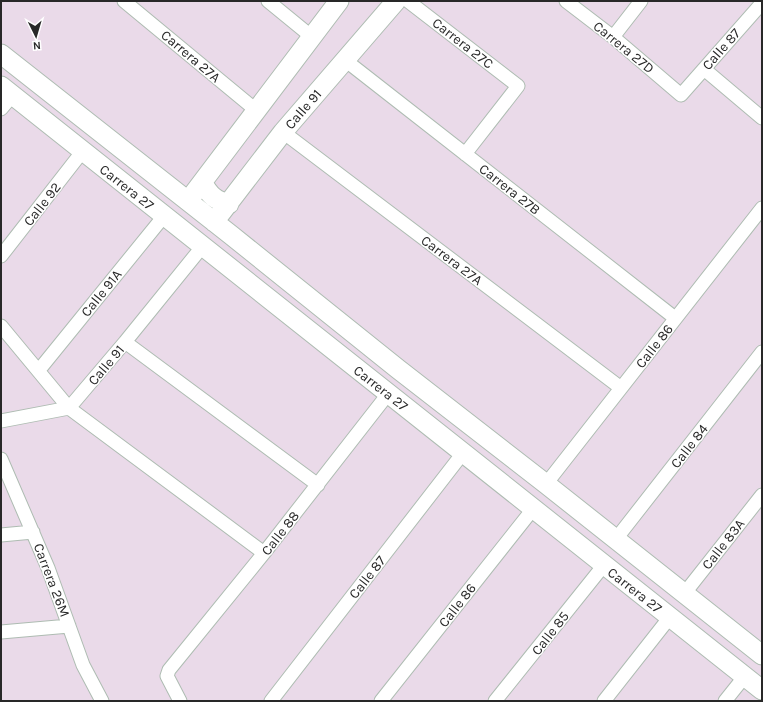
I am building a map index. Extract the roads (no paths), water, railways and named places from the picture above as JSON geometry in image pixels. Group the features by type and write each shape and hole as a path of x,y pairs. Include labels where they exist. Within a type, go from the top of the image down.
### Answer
{"main road":[{"path":"188,201 339,1"},
{"name":"Calle 91","path":"214,222 283,132 396,1"},
{"name":"Carrera 27","path":"1,54 762,655"},
{"name":"Carrera 27","path":"5,97 82,152 164,216 762,690"},
{"path":"203,183 213,198 220,202 229,204"}],"street":[{"name":"Carrera 27A","path":"124,1 257,111"},
{"path":"268,1 312,37"},
{"name":"Carrera 27C","path":"408,1 518,86 465,154"},
{"name":"Carrera 27D","path":"566,1 613,37 681,95"},
{"path":"613,37 641,1"},
{"name":"Calle 87","path":"681,95 762,3"},
{"name":"Carrera 27B","path":"345,60 675,318"},
{"path":"704,68 762,118"},
{"name":"Carrera 27A","path":"283,132 621,388"},
{"name":"Calle 92","path":"1,256 82,152"},
{"name":"Calle 86","path":"546,484 762,208"},
{"name":"Calle 91A","path":"39,370 164,216"},
{"name":"Calle 91","path":"69,408 202,247"},
{"path":"1,326 69,408 264,553"},
{"path":"125,342 318,485"},
{"name":"Calle 84","path":"616,539 762,352"},
{"name":"Calle 88","path":"180,701 167,676 169,670 318,485 388,394"},
{"path":"1,422 69,408"},
{"name":"Calle 87","path":"271,701 463,453"},
{"name":"Carrera 26M","path":"1,459 48,568 83,665 102,701"},
{"name":"Calle 83A","path":"684,594 762,495"},
{"name":"Calle 86","path":"381,701 533,509"},
{"path":"1,535 33,532"},
{"name":"Calle 85","path":"496,701 604,565"},
{"path":"604,701 670,617"},
{"path":"1,632 69,626"},
{"path":"725,701 745,676"}]}
